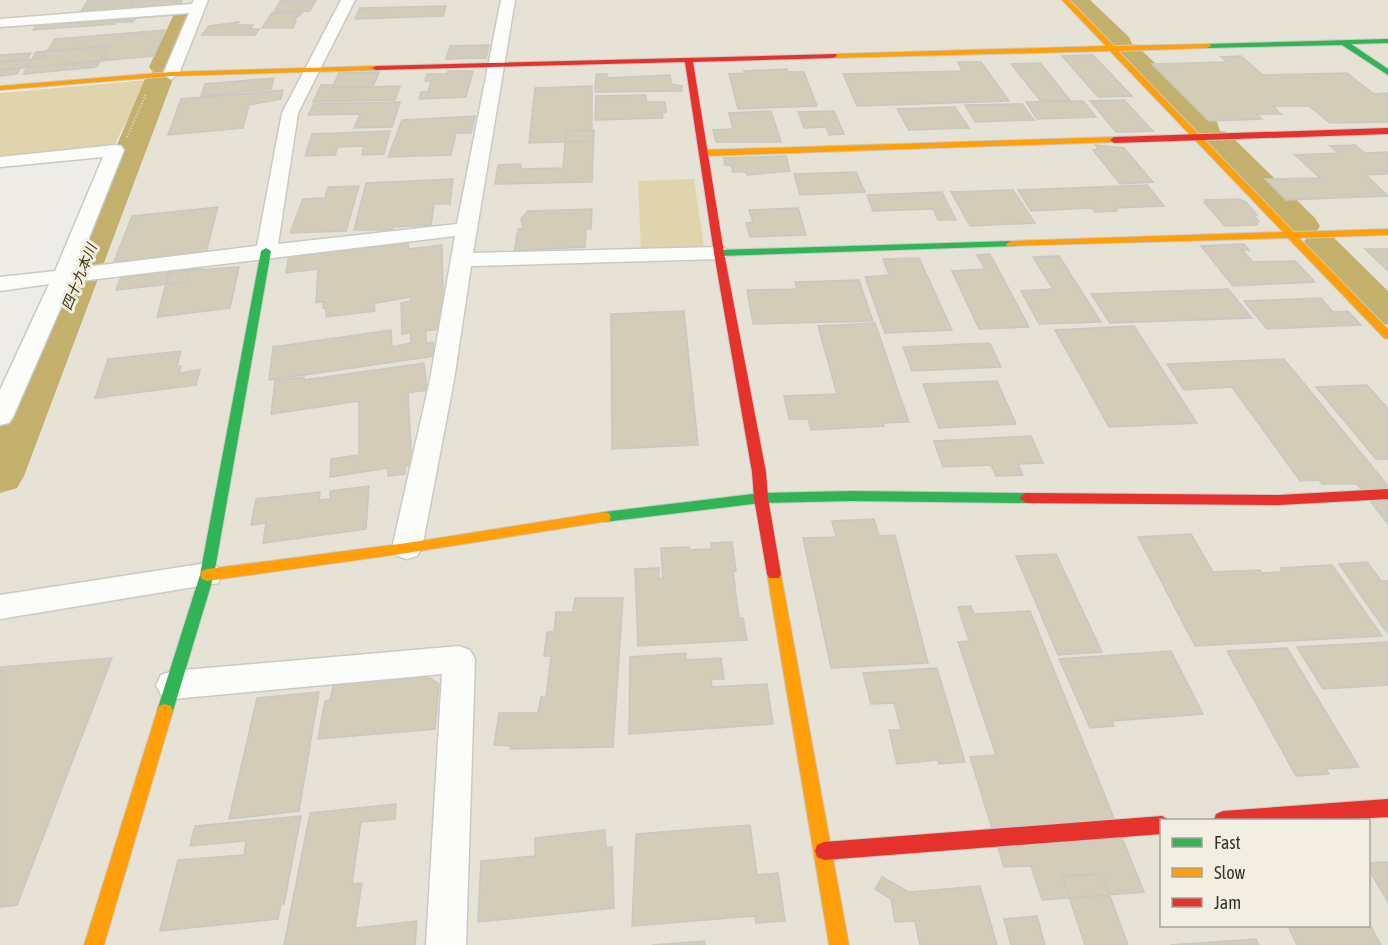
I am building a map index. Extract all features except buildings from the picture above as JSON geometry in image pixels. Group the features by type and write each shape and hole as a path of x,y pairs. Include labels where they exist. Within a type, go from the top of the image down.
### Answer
{"street":[{"path":"93,945 207,575 290,113 348,0"},
{"path":"407,548 442,380 508,0"},
{"path":"1065,0 1388,336"},
{"path":"0,23 200,4 171,74"},
{"path":"0,88 171,74 1388,41"},
{"path":"1343,42 1388,73"},
{"path":"689,61 719,253 759,472 761,498 839,945"},
{"path":"704,153 1388,130"},
{"path":"0,178 5,161 115,150 64,275 0,417"},
{"path":"0,284 467,229"},
{"path":"462,260 1388,232"},
{"path":"0,607 207,575 407,548 586,519 761,498 863,496 1279,500 1388,494"},
{"path":"173,685 459,659 446,945"},
{"path":"1237,819 1388,808"},
{"path":"824,851 1160,825"}],"path":[{"path":"115,150 125,142 154,75"}],"shaded area":[{"path":"0,0 1388,0 1388,945 0,945 0,409 156,73 0,86"},
{"path":"147,80 114,146 0,157 0,93"},
{"path":"694,179 704,248 641,250 638,181"}],"waterway":[{"path":"1076,0 1120,43"},
{"name":"四十九本川","path":"163,67 186,14"},
{"path":"1127,51 1206,129"},
{"name":"四十九本川","path":"0,476 159,79"},
{"path":"1216,139 1302,226"},
{"path":"1320,245 1388,313"}],"traffic: fast":[{"path":"1207,46 1388,41"},
{"path":"1343,42 1388,73"},
{"path":"719,253 1011,244"},
{"path":"165,711 207,575 266,251"},
{"path":"604,517 761,498 851,496 1026,498"}],"traffic: slow":[{"path":"1065,0 1388,336"},
{"path":"833,56 1207,46"},
{"path":"0,88 171,74 376,68"},
{"path":"704,153 1114,140"},
{"path":"1011,244 1388,232"},
{"path":"207,575 407,548 604,517"},
{"path":"774,574 839,945"},
{"path":"94,945 165,711"}],"traffic: jam":[{"path":"376,68 833,56"},
{"path":"689,61 719,253 759,472 761,498 774,574"},
{"path":"1114,140 1388,131"},
{"path":"1026,498 1279,500 1388,494"},
{"path":"1237,819 1388,808"},
{"path":"824,851 1160,825"}]}
